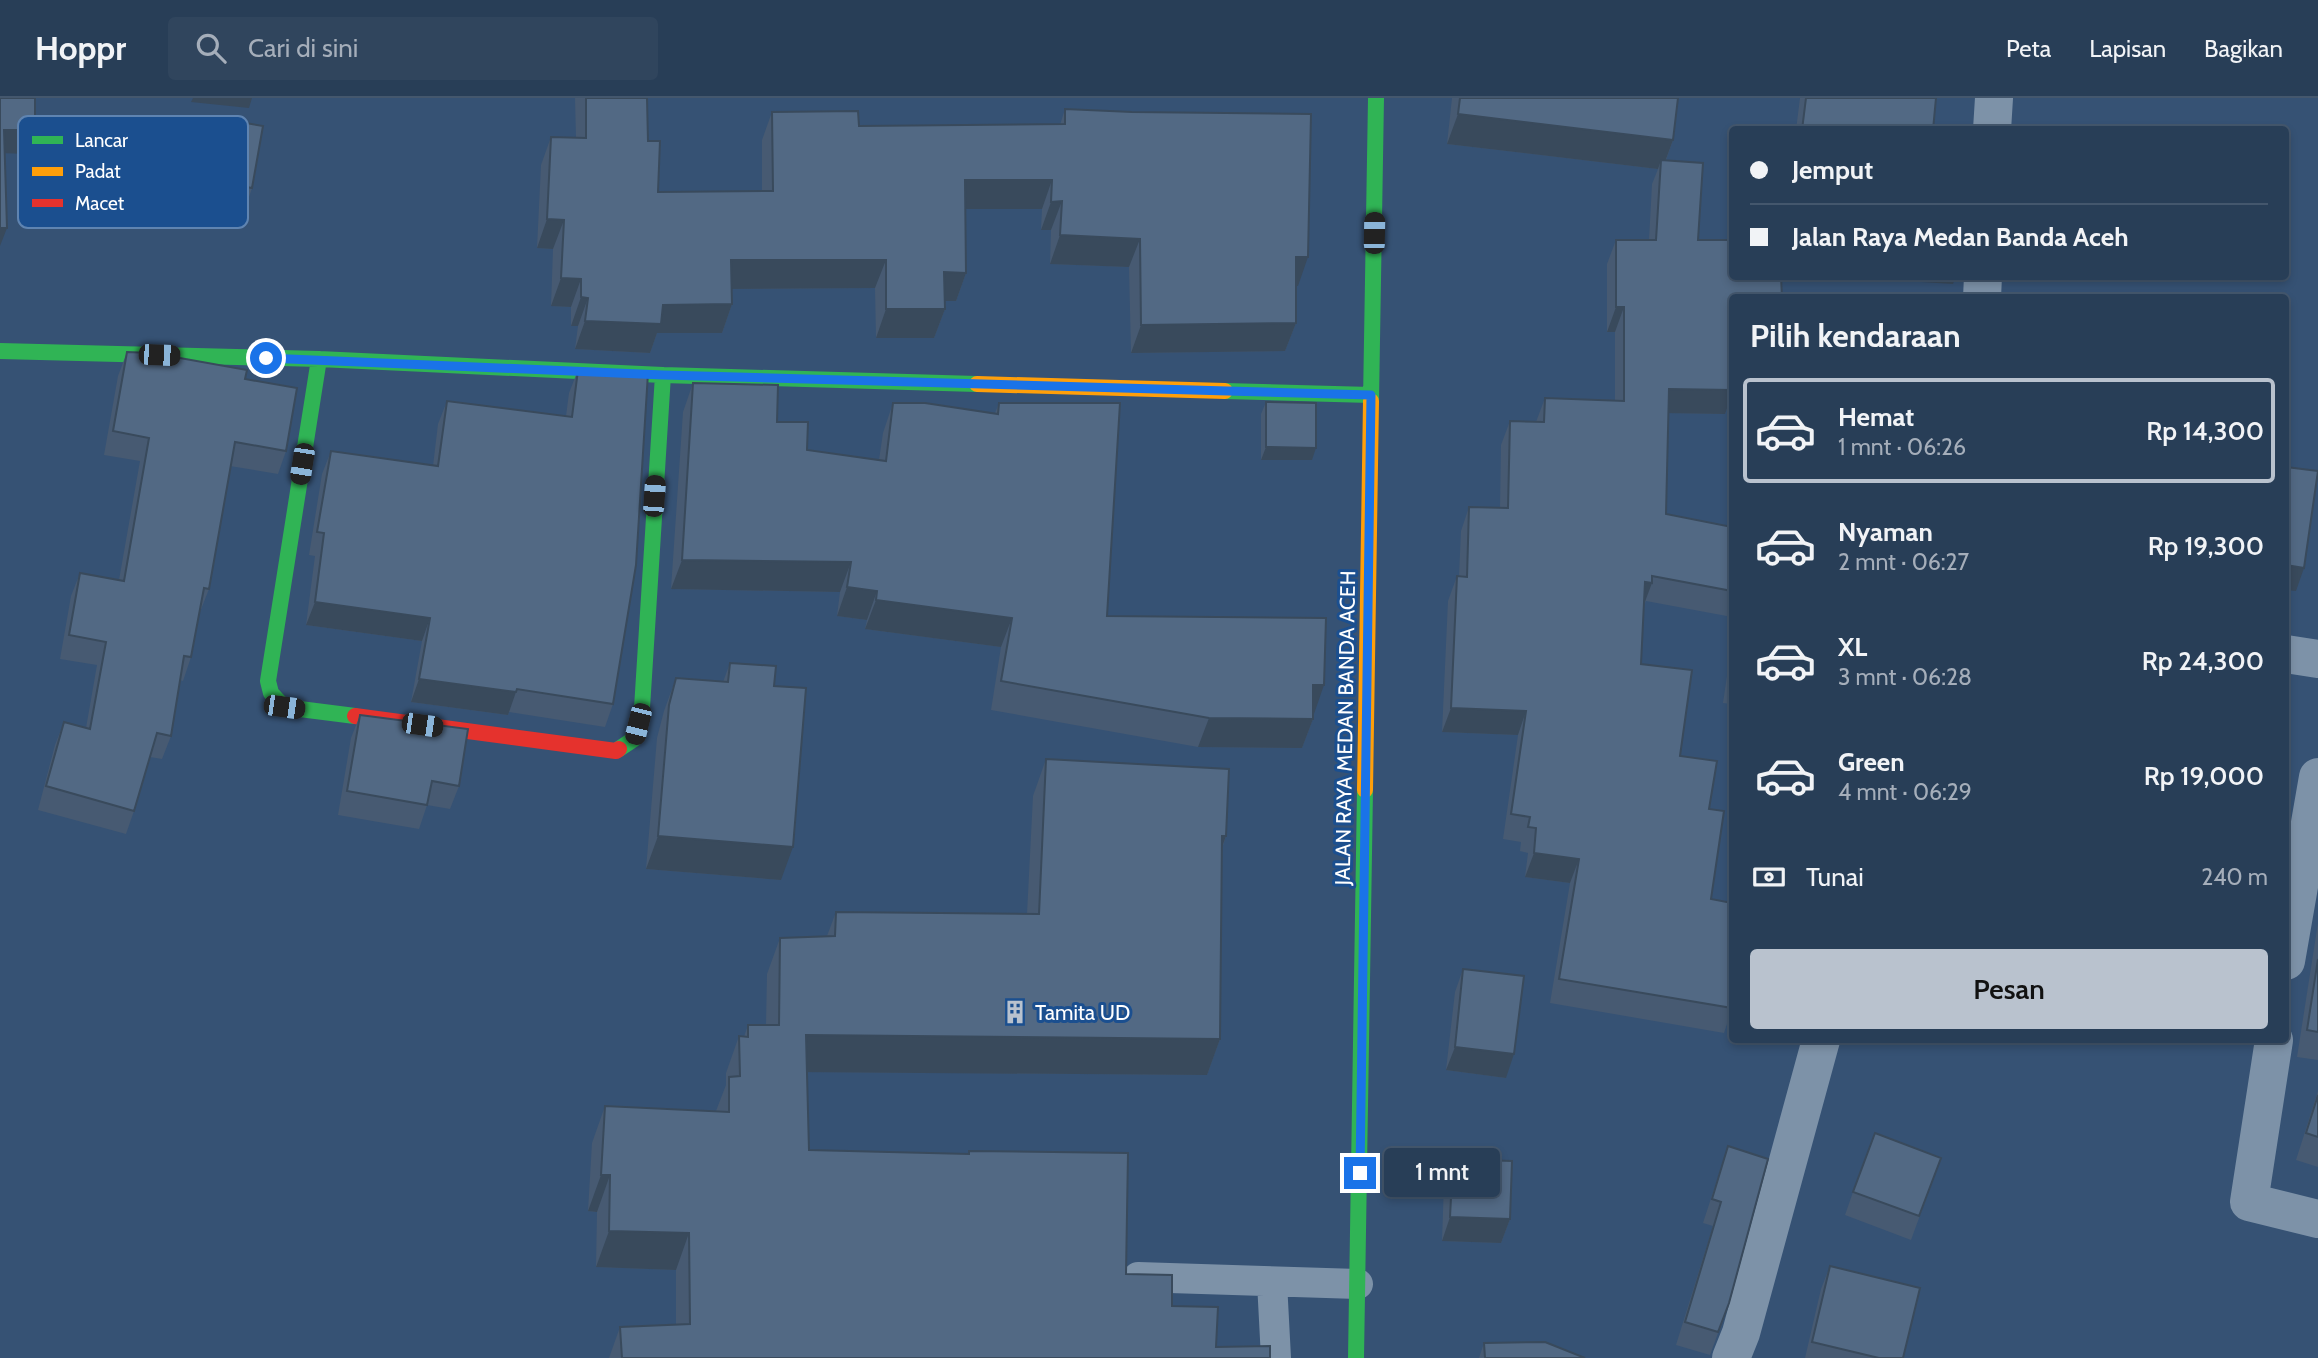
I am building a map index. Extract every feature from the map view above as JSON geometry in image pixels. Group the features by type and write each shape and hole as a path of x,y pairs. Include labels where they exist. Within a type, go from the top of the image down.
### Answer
{"main road":[{"name":"JALAN RAYA MEDAN BANDA ACEH","path":"1356,1358 1376,98"},
{"path":"0,351 319,359 663,375 1371,395"},
{"path":"319,359 267,675 267,686 272,698 284,707 616,751 634,739 642,708 663,375"}],"street":[{"path":"1992,126 1994,98"},
{"path":"2289,654 2318,659"},
{"path":"2289,944 2318,777"},
{"path":"1731,1358 1741,1333 1820,1043"},
{"path":"2274,1043 2249,1202 2318,1219"}],"lane":[{"path":"1139,1277 1358,1284"},
{"path":"1272,1282 1276,1358"}],"building":[{"path":"0,98 35,98 35,116 18,116 18,130 4,130 7,228 0,228"},
{"path":"586,98 647,98 648,141 660,141 658,192 773,191 772,112 858,111 859,126 1065,124 1065,109 1311,114 1308,257 1296,257 1296,323 1141,325 1140,239 1060,235 1062,201 1051,202 1052,180 965,180 966,273 944,272 945,309 886,309 886,260 731,260 732,304 663,305 661,324 585,321 588,298 581,297 581,279 561,278 564,220 547,219 551,137 586,138"},
{"path":"1460,98 1678,98 1673,140 1458,114"},
{"path":"1806,98 1936,98 1933,126 1802,126"},
{"path":"248,124 263,126 252,188 248,187"},
{"path":"1661,160 1703,163 1698,240 1729,240 1729,280 1781,280 1782,294 1729,294 1729,390 1669,389 1666,514 1729,526 1729,590 1652,576 1652,583 1645,582 1641,664 1692,670 1680,756 1717,761 1709,809 1724,811 1711,899 1729,902 1729,1007 1559,979 1579,859 1534,853 1536,828 1528,827 1530,817 1511,814 1526,711 1451,708 1457,576 1467,577 1469,507 1508,508 1510,421 1544,422 1545,398 1624,401 1624,307 1616,307 1616,240 1656,240"},
{"path":"127,352 152,353 247,370 245,379 297,388 286,451 235,442 209,589 204,588 191,657 184,656 171,736 157,733 134,811 46,786 64,722 90,729 106,642 69,635 80,573 124,581 149,438 113,431"},
{"path":"578,370 648,373 636,565 613,704 517,689 516,692 419,679 430,618 315,602 324,533 317,532 331,451 438,466 447,401 572,417"},
{"path":"693,383 778,385 777,422 808,422 807,450 886,461 893,403 925,403 998,414 999,403 1120,403 1107,616 1326,618 1324,685 1313,685 1313,719 1209,718 1001,681 1012,618 876,600 877,591 847,587 851,562 682,560"},
{"path":"1266,402 1316,403 1316,448 1266,447"},
{"path":"2289,467 2318,471 2304,568 2289,566"},
{"path":"730,663 776,666 774,686 806,688 793,847 658,836 669,705 676,678 728,682"},
{"path":"360,715 468,729 459,786 432,781 427,805 347,791"},
{"path":"1046,759 1229,769 1226,836 1222,836 1220,1039 806,1035 809,1150 969,1154 969,1151 1128,1153 1126,1274 1172,1275 1172,1306 1218,1307 1216,1347 1270,1346 1270,1358 622,1358 620,1327 690,1324 689,1233 609,1231 610,1175 601,1175 605,1106 729,1112 729,1077 740,1076 739,1036 748,1037 748,1025 779,1025 780,938 835,936 836,912 1039,914"},
{"path":"2318,959 2318,1032 2307,1030"},
{"path":"1463,969 1524,976 1514,1054 1455,1047"},
{"path":"2318,1095 2318,1137 2306,1133"},
{"path":"1875,1133 1941,1158 1919,1216 1853,1192"},
{"path":"1728,1146 1768,1159 1729,1303 1718,1332 1685,1322 1721,1202 1712,1199"},
{"path":"1453,1159 1512,1161 1510,1219 1450,1217"},
{"path":"1830,1266 1920,1288 1903,1358 1879,1358 1812,1342"},
{"path":"1545,1342 1585,1358 1485,1358 1484,1343"}],"traffic: fast":[{"path":"1371,401 1376,98"},
{"path":"0,351 319,359 663,375 977,384"},
{"path":"319,359 268,681 271,693 284,707 355,716"},
{"path":"619,749 634,739 642,708 663,375"},
{"path":"1225,391 1371,395"},
{"path":"1356,1358 1365,790"}],"traffic: slow":[{"path":"977,384 1225,391"},
{"path":"1365,790 1371,401"}],"traffic: jam":[{"path":"355,716 616,751 619,749"}],"place":[{"name":"Tamita UD","path":"1015,1012"}],"route":[{"path":"266,358 439,363 663,375 1371,395 1360,1173"}]}
